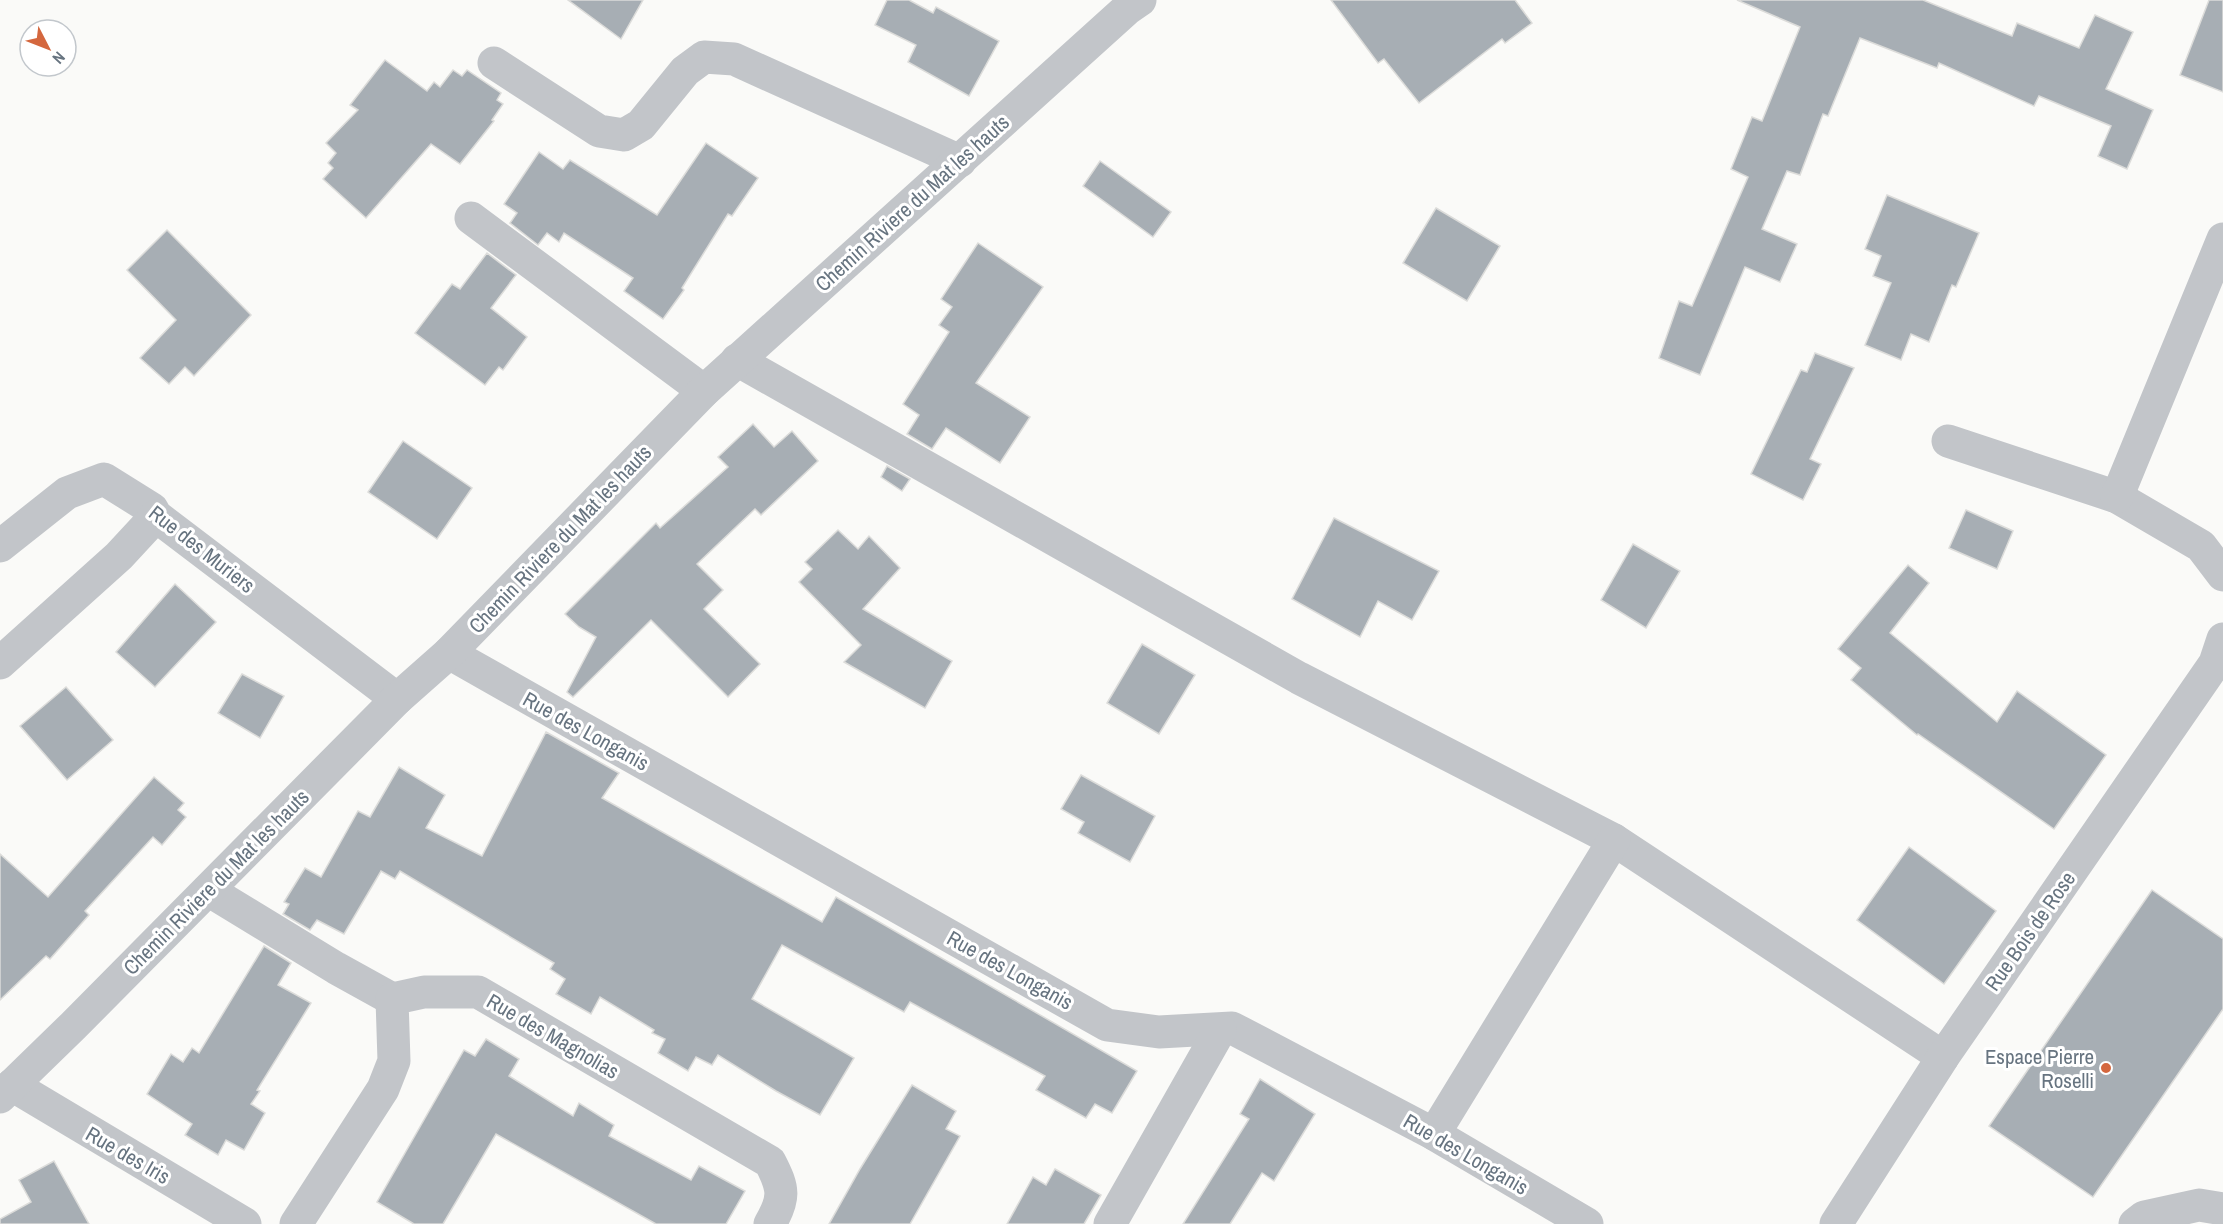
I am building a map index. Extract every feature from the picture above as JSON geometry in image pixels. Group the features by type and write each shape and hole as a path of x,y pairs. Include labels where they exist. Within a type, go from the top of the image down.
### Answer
{"street":[{"name":"Chemin Riviere du Mat les hauts","path":"6,1091 397,699 449,653 704,391 960,161 1125,3"},
{"path":"494,63 599,131 624,135 641,125 685,70 704,57 734,59 960,161"},
{"path":"471,218 704,391"},
{"path":"2117,497 2223,239"},
{"path":"737,360 1299,678 1614,840 1943,1057"},
{"path":"1948,441 2117,497 2201,546 2223,575"},
{"name":"Rue des Muriers","path":"0,546 67,493 104,479 152,509 156,516 397,699"},
{"path":"0,663 119,556 156,516"},
{"name":"Rue Bois de Rose","path":"1836,1224 1943,1057 2215,663 2223,639"},
{"name":"Rue des Longanis","path":"449,653 1107,1025 1159,1032 1232,1028 1434,1134 1587,1224"},
{"path":"1434,1134 1614,840"},
{"path":"208,890 336,968 392,999 394,1061 382,1089 296,1224"},
{"name":"Rue des Magnolias","path":"392,999 424,992 478,992 770,1162 781,1182 780,1206 770,1224"},
{"path":"1110,1224 1220,1030"},
{"name":"Rue des Iris","path":"6,1091 245,1224"},
{"path":"2134,1224 2144,1217 2199,1205 2223,1209"}],"building":[{"path":"568,0 643,0 621,39"},
{"path":"887,0 909,0 933,13 936,7 999,41 969,96 908,62 916,45 875,25"},
{"path":"1331,0 1515,0 1532,23 1505,43 1502,39 1419,103 1384,59 1378,63"},
{"path":"1737,0 1923,0 2012,36 2017,23 2079,48 2095,15 2133,32 2106,89 2153,110 2127,169 2098,156 2111,126 2039,96 2034,106 1939,63 1937,68 1860,38 1828,116 1823,114 1800,175 1787,171 1762,229 1797,244 1780,282 1745,267 1700,375 1659,358 1679,301 1692,306 1748,177 1731,169 1752,117 1762,121 1800,27"},
{"path":"2209,0 2223,0 2223,92 2180,75"},
{"path":"385,60 427,91 434,82 440,87 453,70 462,76 467,70 501,93 497,100 503,104 492,120 494,121 460,164 431,144 366,218 323,179 333,168 328,163 336,153 326,143 358,110 350,105"},
{"path":"706,143 758,178 732,216 728,214 682,288 684,290 663,319 624,291 633,278 564,233 559,242 547,233 538,245 510,223 517,213 504,204 539,152 563,169 570,160 657,215"},
{"path":"1100,161 1171,212 1153,237 1083,186"},
{"path":"1887,195 1979,233 1956,287 1952,285 1929,342 1911,334 1901,360 1865,345 1891,283 1873,276 1881,256 1865,249"},
{"path":"1436,208 1500,246 1467,301 1403,263"},
{"path":"167,230 251,315 194,376 185,367 169,384 140,358 176,320 127,270"},
{"path":"978,243 1043,287 976,383 1030,417 1000,463 946,428 932,449 907,434 919,415 903,404 949,332 939,325 952,307 941,299"},
{"path":"487,253 516,275 491,308 527,337 503,370 499,367 485,385 415,333 452,284 460,289"},
{"path":"1815,353 1854,368 1810,459 1821,464 1803,500 1751,474 1801,370 1807,372"},
{"path":"753,424 774,447 792,431 818,461 761,515 755,509 697,564 723,590 704,609 760,664 728,697 651,620 573,697 567,692 596,637 579,627 565,614 656,523 660,528 728,467 718,457"},
{"path":"403,441 472,488 437,539 368,492"},
{"path":"887,466 910,479 902,491 881,477"},
{"path":"1966,510 2013,531 1997,569 1949,548"},
{"path":"1334,518 1439,571 1412,620 1378,601 1360,637 1292,599"},
{"path":"838,530 858,549 869,536 900,568 863,609 952,661 925,708 844,662 861,645 799,582 812,569 805,562"},
{"path":"1633,544 1680,571 1646,628 1601,600"},
{"path":"1908,565 1929,583 1890,633 1997,722 2017,691 2106,755 2054,829 1917,735 1851,680 1861,668 1838,649"},
{"path":"175,584 216,622 155,687 116,652"},
{"path":"1142,644 1195,675 1159,734 1107,703"},
{"path":"242,674 284,696 260,738 218,713"},
{"path":"66,687 113,740 67,780 20,726"},
{"path":"546,732 619,773 602,798 822,922 836,897 1137,1071 1112,1113 1095,1104 1086,1118 1036,1090 1045,1076 910,1002 904,1012 782,945 752,999 854,1058 820,1115 718,1055 712,1065 696,1057 688,1071 658,1053 665,1039 652,1033 654,1030 600,997 591,1014 556,994 565,979 550,969 554,963 400,871 395,879 381,871 344,934 317,920 310,930 283,914 289,904 284,902 305,868 321,877 358,811 370,817 399,767 445,795 426,828 482,856"},
{"path":"1081,775 1155,816 1130,862 1078,833 1084,822 1061,809"},
{"path":"154,777 184,803 178,810 186,817 162,845 153,837 85,911 89,915 50,959 46,956 0,1000 0,854 48,897"},
{"path":"1909,847 1996,911 1944,984 1857,920"},
{"name":"Espace Pierre Roselli","path":"2152,890 2223,939 2223,1009 2093,1197 1989,1126"},
{"path":"264,946 291,963 278,985 311,1003 257,1090 260,1091 251,1104 265,1113 244,1150 226,1140 218,1155 185,1135 192,1124 147,1094 171,1054 183,1062 192,1048 199,1053"},
{"path":"486,1039 519,1059 509,1076 573,1116 579,1103 614,1125 609,1136 691,1180 699,1166 745,1191 726,1224 656,1224 496,1134 443,1224 414,1224 377,1202 464,1050 475,1056"},
{"path":"1260,1079 1315,1114 1274,1181 1262,1173 1230,1224 1183,1224 1249,1119 1240,1114"},
{"path":"912,1085 956,1111 946,1129 960,1136 910,1224 829,1224 860,1169"},
{"path":"54,1161 89,1224 0,1224 0,1219 31,1202 19,1180"},
{"path":"1055,1169 1101,1195 1084,1224 1007,1224 1033,1177 1046,1185"}],"place":[{"name":"Espace Pierre Roselli","path":"2106,1068"}]}
